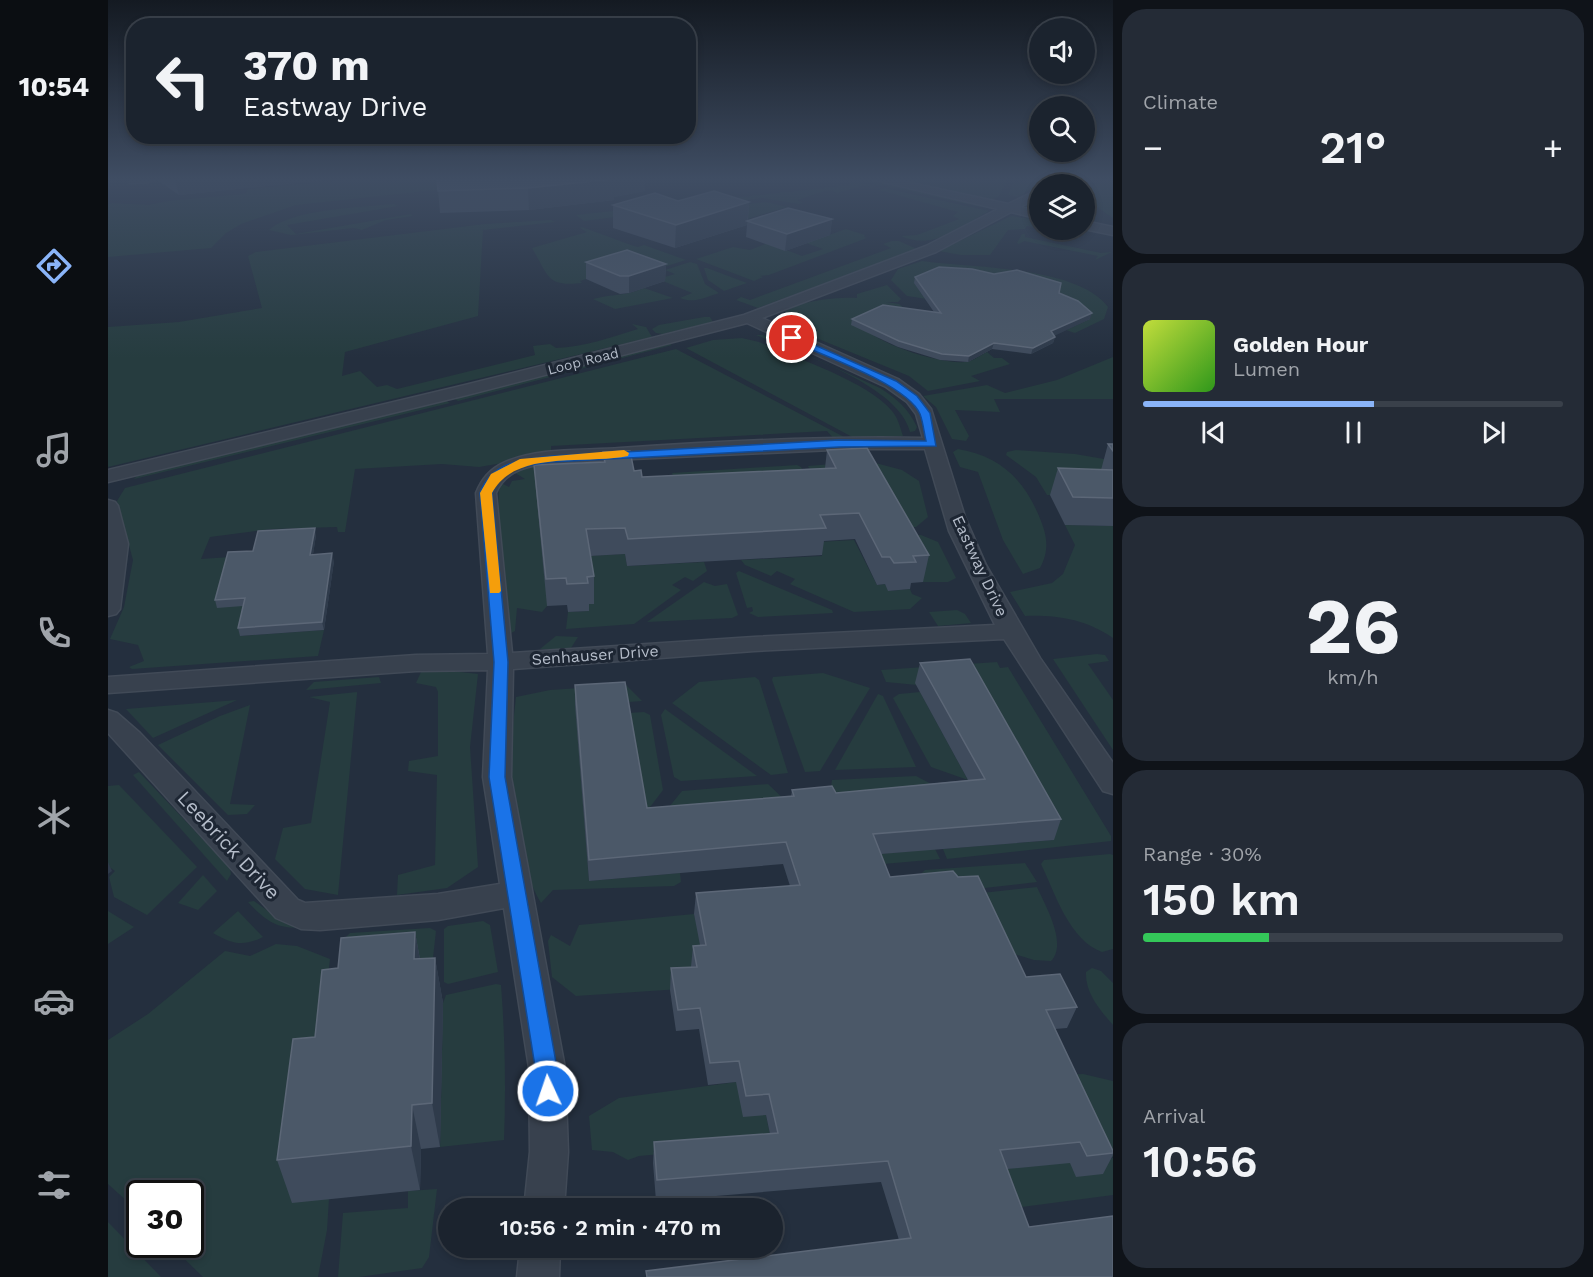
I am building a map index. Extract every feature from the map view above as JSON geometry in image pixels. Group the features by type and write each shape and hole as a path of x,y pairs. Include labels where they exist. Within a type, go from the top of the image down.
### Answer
{"street":[{"name":"Loop Road","path":"108,476 467,390 749,318 930,249 950,239"},
{"name":"Eastway Drive","path":"749,318 892,383 913,398 925,413 932,444 960,531 1011,631 1113,784"},
{"path":"545,1198 549,1152 547,1068 497,777 501,662 486,493 489,483 508,468 520,463 551,459 652,452 890,442 932,444"},
{"path":"108,506 118,536 116,569 108,609"},
{"name":"Senhauser Drive","path":"108,685 416,663 501,662 754,644 1011,631"},
{"name":"Leebrick Drive","path":"108,719 167,778 254,876 287,909 302,916 320,917 438,907 516,893"},
{"path":"538,1277 539,1258"}],"green space":[{"path":"108,239 220,239 211,248 108,257"},
{"path":"366,239 483,239 478,316 345,352 342,376 360,371 377,387 387,385 397,389 535,355 533,346 550,344 556,348 598,341 638,329 632,324 646,327 652,337 108,467 108,327 179,322 262,308 248,256 256,252"},
{"path":"564,239 614,239 638,247 644,245 686,260 654,270 615,270 580,281 582,283 570,284 555,281 550,277 532,248"},
{"path":"819,239 865,239 769,275 760,276 763,277 754,281 696,259 733,247 750,250 768,243 802,256 823,249 806,243"},
{"path":"909,239 937,239 925,241"},
{"path":"965,239 1002,239 990,255 961,255 939,251"},
{"path":"1019,239 1029,239 1101,253 1112,252 1095,260 1098,256 1024,241 1017,243"},
{"path":"899,241 917,249 758,308 736,300 741,297 750,300 891,248 883,244"},
{"path":"922,261 1049,276 1093,294 1108,307 1104,319 1075,333 1066,330 1090,319 915,283 922,295 934,300 907,296 891,280 898,269"},
{"path":"690,262 697,264 705,284 719,293 700,299 685,300 680,298 692,293 658,279 675,274 665,270"},
{"path":"704,268 747,283 724,291 708,280"},
{"path":"887,285 901,299 898,302 886,302 899,304 907,311 857,323 866,331 908,351 939,360 966,362 987,352 994,358 1002,358 1010,364 971,376 980,381 928,391 909,376 787,326 780,319 785,313 803,304 827,299 857,298 857,294"},
{"path":"644,288 673,298 615,309 593,299 631,292"},
{"path":"710,317 713,322 663,334 656,333 652,329 659,325"},
{"path":"756,335 763,335 880,388 906,409 917,427 915,431 910,432 902,415 868,385 820,361"},
{"path":"742,338 759,342 810,363 866,390 892,411 903,436 856,439 686,348 713,340"},
{"path":"669,343 672,345 458,401 452,397"},
{"path":"676,349 848,439 835,440 827,431 551,446 551,455 479,467 442,464 355,469 345,532 338,532 337,527 271,529 210,537 201,559 231,557 217,607 247,605 240,636 324,630 318,656 132,669 129,667 144,661 138,645 110,639 124,607 133,560 117,501 125,488"},
{"path":"1113,357 1113,399 994,399 1000,412 955,410 969,436 966,441 952,439 936,407 923,396 987,385 1005,393 1057,380"},
{"path":"445,400 450,403 134,479 138,475"},
{"path":"958,449 973,452 997,463 1008,471 1025,490 1033,502 1044,529 1046,548 1040,568 1023,574 1003,540 978,472 960,467 953,452"},
{"path":"1016,450 1075,454 1104,459 1113,497 1047,495 1036,477 1006,455 1007,452"},
{"path":"868,461 902,470 919,481 928,517 916,527 893,529 816,480 808,466"},
{"path":"574,463 547,606 542,612 517,608 515,631 511,633 505,619 498,514 499,482 509,487 512,481 525,479 512,471 534,465"},
{"path":"797,465 801,467 808,480 676,488 672,473"},
{"path":"1065,525 1113,526 1113,638 1092,626 1070,619 1025,616 1010,592 1052,583 1063,574 1075,545"},
{"path":"921,535 938,542 956,578 948,582 923,582 898,537"},
{"path":"854,540 877,585 885,584 889,591 910,589 912,594 922,598 910,609 854,612 790,584 795,579 777,571 771,576 745,565 741,560 822,556 818,542"},
{"path":"625,554 627,566 704,562 707,571 693,581 685,577 672,585 681,590 634,624 566,629 568,612 588,611 586,556"},
{"path":"739,571 832,610 833,613 758,617 749,613 753,611 752,607 747,608 736,573"},
{"path":"704,582 715,586 727,584 738,615 732,618 647,622"},
{"path":"957,610 965,614 971,623 938,626 929,612"},
{"path":"556,636 578,637 569,651 540,649"},
{"path":"1105,655 1109,661 1088,664 1113,700 1113,750 1053,659"},
{"path":"997,662 1000,668 1008,667 1111,836 1111,841 947,859 943,849 1053,840 917,685 886,682 881,670"},
{"path":"443,670 478,674 470,747 478,867 447,888 397,895 398,875 435,865 437,775 408,771 409,761 438,756 438,692 436,687 416,683 421,672"},
{"path":"823,673 870,688 820,771 805,772 772,680 773,677"},
{"path":"379,677 381,683 306,690 314,682"},
{"path":"755,677 759,680 788,773 771,775 672,703 699,682"},
{"path":"626,685 642,701 576,706 589,881 680,873 681,882 674,886 553,890 541,903 530,880 516,830 511,776 516,697 550,690"},
{"path":"357,692 338,895 305,889 275,859 283,828 311,823 330,702 309,697"},
{"path":"920,692 968,780 931,767 893,698 899,694"},
{"path":"878,694 883,696 916,767 835,770"},
{"path":"237,700 153,738 126,709"},
{"path":"250,705 230,804 255,805 247,814 228,815 158,745 220,716"},
{"path":"665,709 757,776 681,781 674,777 661,715"},
{"path":"644,712 650,715 663,790 644,815 627,713"},
{"path":"139,772 230,868 231,874 227,881 133,775"},
{"path":"916,776 964,801 828,808 832,780"},
{"path":"768,784 788,803 660,818 682,791"},
{"path":"119,785 197,867 147,915 114,897 109,877 115,871 108,866 108,786"},
{"path":"935,849 940,859 872,865 867,855"},
{"path":"1113,855 1113,949 1102,952 1090,946 1072,927 1041,864 1044,860"},
{"path":"1025,863 1037,882 931,894 922,873 925,870"},
{"path":"203,875 217,891 198,910 178,903"},
{"path":"1037,887 1056,935 1056,954 1051,961 1034,960 1011,953 973,894"},
{"path":"254,901 285,923 326,927 292,928 275,924 248,902"},
{"path":"108,911 134,927 108,944"},
{"path":"238,911 263,937 238,943 213,933"},
{"path":"694,914 701,944 695,988 576,996 552,977 548,941 551,935 570,946 579,925"},
{"path":"483,921 490,925 498,972 448,984 444,982 444,929 448,926"},
{"path":"430,928 436,931 431,976 341,986 346,937 350,933"},
{"path":"276,944 297,946 330,959 325,1002 329,1199 327,1230 318,1277 203,1277 183,1258 204,1258 204,1180 126,1180 126,1200 108,1184 108,1040 148,1014 225,951 250,956"},
{"path":"1092,968 1101,971 1113,983 1113,1025 1098,1007 1088,987 1086,972"},
{"path":"496,984 501,985 503,1024 504,1140 440,1147 443,1003 446,995"},
{"path":"1083,1074 1113,1081 1113,1157 1093,1159 1068,1075"},
{"path":"736,1082 766,1115 772,1144 639,1156 628,1160 613,1152 592,1150 589,1116 619,1098"},
{"path":"1113,1158 1113,1195 1006,1209 992,1170"},
{"path":"437,1189 429,1257 422,1268 359,1277 338,1277 343,1213 408,1208 408,1191"},
{"path":"108,1222 126,1241 126,1258 143,1258 161,1277 108,1277"}],"building":[{"path":"627,250 666,264 629,276 620,276 586,262"},
{"path":"939,267 972,269 994,274 1017,270 1061,283 1059,293 1078,301 1092,313 1051,331 1055,337 1033,348 994,343 969,356 942,354 899,341 852,319 883,305 941,313 915,277"},
{"path":"867,448 929,555 913,556 916,562 894,563 890,557 882,557 859,513 820,515 826,528 628,539 625,528 586,529 594,576 587,577 588,583 567,584 566,578 546,579 534,465 605,462 603,452 630,451 634,471 641,470 642,477 836,468 827,450"},
{"path":"1058,468 1113,470 1113,498 1073,497"},
{"path":"315,528 310,555 332,553 322,622 238,628 245,598 215,600 228,552 253,551 258,531"},
{"path":"970,659 1061,819 873,834 890,877 953,871 958,877 978,876 1026,977 1060,974 1077,1007 1046,1010 1113,1153 1087,1156 1080,1142 1000,1150 1029,1227 1113,1216 1113,1277 647,1277 646,1271 750,1258 783,1258 783,1254 911,1238 888,1161 657,1180 654,1142 778,1133 769,1094 746,1096 739,1061 710,1063 700,1008 678,1010 671,968 697,967 693,946 706,945 696,893 800,885 786,842 589,860 575,685 625,682 647,808 794,796 792,790 832,786 836,793 985,779 920,663"},
{"path":"415,932 414,959 435,958 432,1103 412,1105 411,1146 277,1160 293,1039 315,1037 322,970 338,968 341,938"}],"slow traffic":[{"path":"495,591 486,493 489,483 508,468 520,463 624,453"}],"route":[{"path":"548,1091 547,1068 536,999 497,777 501,662 486,493 489,483 508,468 520,463 551,459 839,444 890,442 932,444 925,413 913,398 892,383 792,338"}]}
